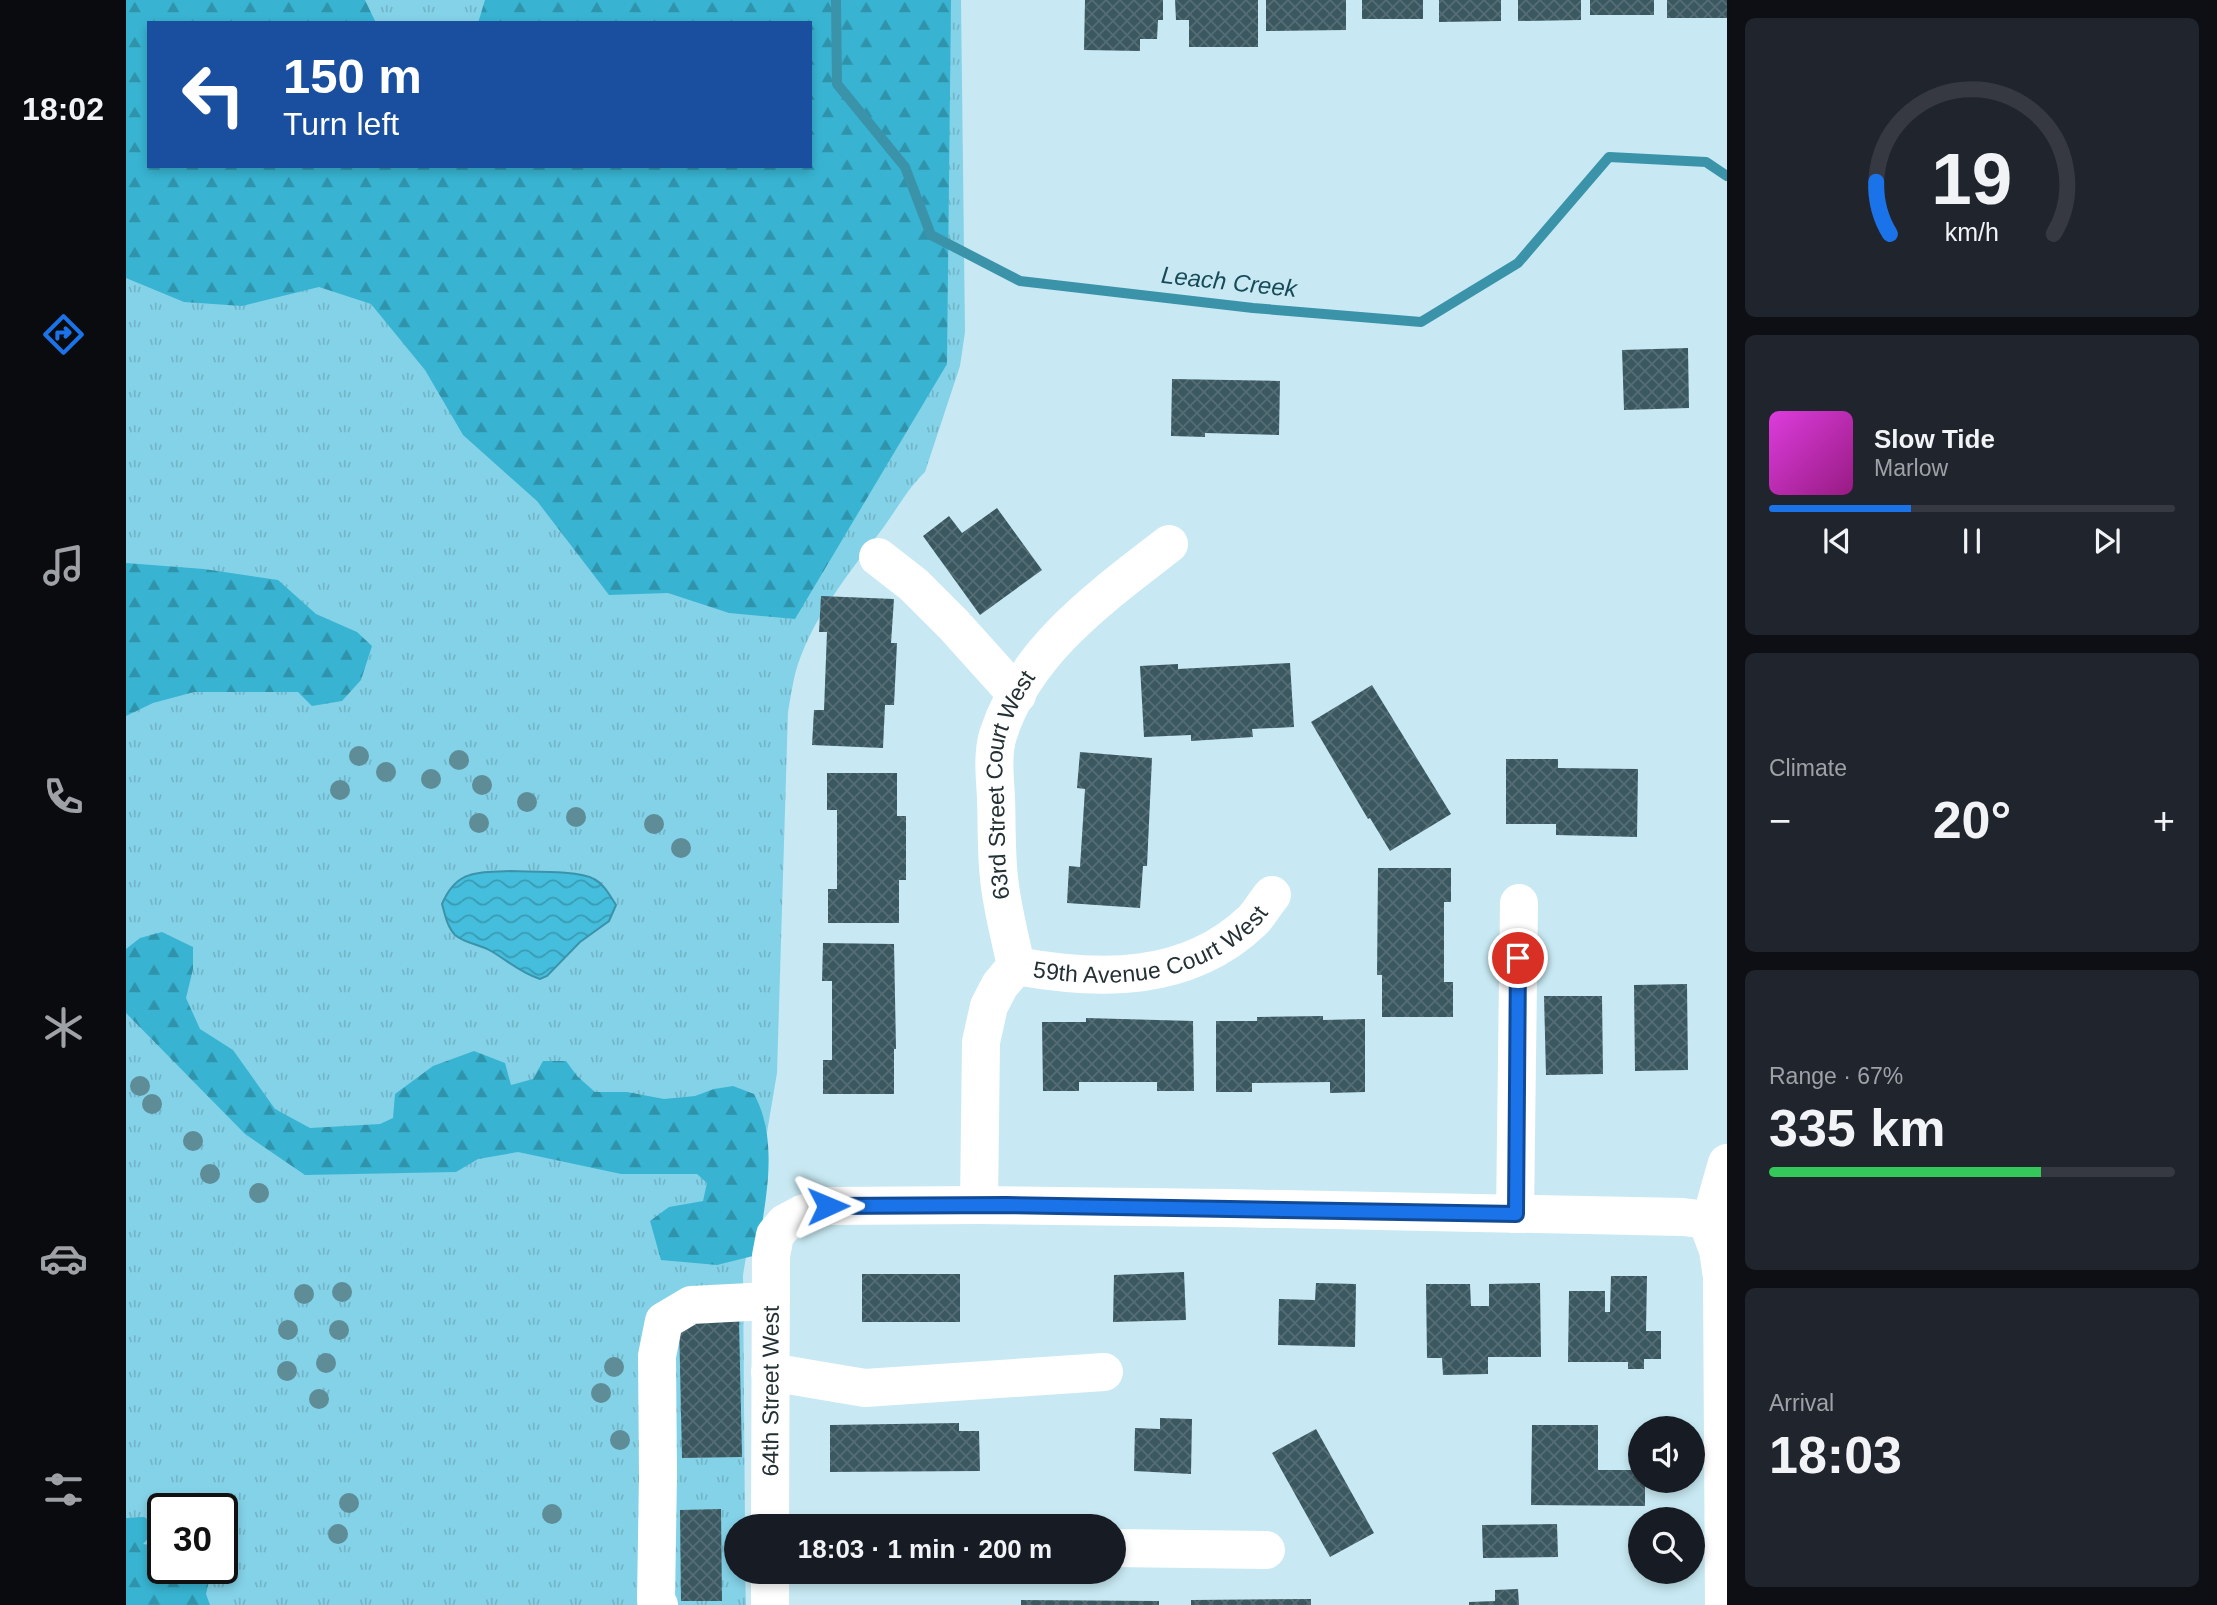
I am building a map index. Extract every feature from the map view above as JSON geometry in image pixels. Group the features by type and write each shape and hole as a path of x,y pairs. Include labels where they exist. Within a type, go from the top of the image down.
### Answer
{"street":[{"name":"63rd Street Court West","path":"1016,966 999,877 995,759 998,736 1017,695 1049,647 1086,609 1169,544"},
{"path":"878,557 914,585 1017,695"},
{"name":"59th Avenue Court West","path":"1016,966 1098,974 1145,973 1173,967 1206,953 1234,936 1254,919 1272,895"},
{"path":"1516,1214 1519,903"},
{"path":"1016,966 1000,985 989,1006 981,1042 979,1205 1683,1217 1718,1221"},
{"path":"1724,1605 1722,1277 1718,1221 1727,1163"},
{"name":"64th Street West","path":"770,1514 771,1256 775,1235 785,1223 802,1214 828,1206 979,1205"},
{"path":"659,1605 656,1600 659,1475 657,1356 664,1321 691,1305 771,1301"},
{"path":"770,1372 865,1388 1104,1372"},
{"path":"1126,1548 1266,1550"},
{"path":"770,1584 770,1605"}],"green space":[{"path":"126,0 961,0 965,332 960,366 925,472 824,609 798,664 788,712 777,1073 743,1275 745,1514 724,1514 724,1584 745,1584 746,1605 126,1605"},
{"path":"126,0 365,0 375,21 147,21 147,168 812,168 812,21 479,21 485,0 951,0 947,364 795,619 729,613 668,593 609,595 537,501 463,435 425,370 371,304 319,287 242,306 184,302 126,278"},
{"path":"126,563 204,569 278,580 316,614 357,632 372,646 361,680 342,701 312,706 298,692 194,692 153,703 126,716"},
{"path":"162,932 193,947 193,969 186,998 200,1029 233,1050 275,1109 310,1128 380,1124 393,1118 395,1094 433,1066 474,1051 505,1063 511,1085 533,1079 543,1061 566,1061 577,1076 595,1092 627,1092 664,1099 695,1096 733,1086 754,1094 767,1132 768,1152 766,1194 757,1255 717,1265 661,1260 650,1221 669,1207 703,1201 707,1183 697,1174 621,1174 518,1152 478,1159 456,1172 305,1175 245,1134 126,1013 126,949 140,938"},
{"path":"126,1518 147,1519 147,1540 143,1544 147,1545 147,1584 208,1584 206,1594 210,1605 126,1605"}],"water":[{"path":"511,871 587,876 607,890 616,905 609,921 580,942 547,976 540,979 491,951 455,935 448,924 442,904 454,884 469,875"}],"building":[{"path":"1085,0 1163,0 1163,20 1158,20 1157,39 1140,39 1140,51 1084,50"},
{"path":"1175,0 1258,0 1258,47 1189,47 1189,20 1176,20"},
{"path":"1266,0 1346,0 1346,30 1266,31"},
{"path":"1362,0 1423,0 1423,19 1362,19"},
{"path":"1439,0 1501,0 1501,21 1439,22"},
{"path":"1518,0 1581,0 1581,20 1518,21"},
{"path":"1590,0 1654,0 1654,15 1590,15"},
{"path":"1667,0 1727,0 1727,18 1667,18"},
{"path":"1688,348 1689,408 1624,410 1622,350"},
{"path":"1172,379 1280,381 1279,435 1205,433 1205,437 1171,436"},
{"path":"997,508 1042,570 980,615 923,536 949,516 962,533"},
{"path":"821,596 894,599 891,643 897,643 894,705 885,705 883,748 812,745 814,710 824,710 827,632 819,632"},
{"path":"1290,663 1294,727 1252,729 1253,737 1191,741 1191,735 1144,737 1140,666 1178,664 1178,669"},
{"path":"1372,685 1451,814 1390,851 1311,722"},
{"path":"1080,752 1152,758 1147,866 1143,866 1140,908 1067,903 1069,866 1080,867 1085,789 1077,788"},
{"path":"1506,759 1558,759 1558,768 1638,769 1637,837 1556,835 1556,824 1506,824"},
{"path":"827,773 897,773 897,816 906,816 906,880 899,880 899,923 828,923 828,889 837,889 837,810 827,810"},
{"path":"1378,868 1451,868 1451,902 1444,902 1444,982 1453,982 1453,1017 1382,1017 1382,975 1377,975"},
{"path":"823,943 894,944 894,1094 823,1094 823,1060 832,1060 832,981 822,981"},
{"path":"1687,984 1688,1070 1635,1071 1634,985"},
{"path":"1544,996 1602,996 1603,1074 1546,1075"},
{"path":"1323,1016 1323,1020 1365,1019 1365,1092 1330,1093 1330,1082 1252,1083 1252,1092 1216,1092 1216,1021"},
{"path":"1086,1018 1193,1021 1194,1091 1157,1091 1157,1082 1079,1082 1079,1091 1043,1091 1042,1022 1086,1022"},
{"path":"1184,1272 1186,1320 1113,1322 1114,1275"},
{"path":"862,1274 960,1274 960,1322 862,1322"},
{"path":"1611,1276 1647,1276 1646,1331 1661,1331 1661,1359 1644,1359 1644,1369 1628,1369 1628,1362 1568,1362 1569,1291 1605,1291 1605,1312 1610,1312"},
{"path":"1316,1283 1356,1284 1355,1347 1278,1345 1279,1299 1315,1300"},
{"path":"1540,1283 1541,1357 1488,1357 1488,1374 1443,1375 1442,1358 1427,1358 1426,1284 1470,1284 1471,1306 1489,1306 1489,1284"},
{"path":"739,1320 742,1457 682,1458 679,1321"},
{"path":"1160,1418 1192,1419 1191,1474 1134,1471 1135,1428 1160,1429"},
{"path":"959,1423 959,1431 979,1431 980,1471 830,1472 830,1425"},
{"path":"1532,1425 1598,1425 1598,1470 1628,1470 1628,1493 1645,1493 1645,1506 1531,1505"},
{"path":"1316,1429 1374,1533 1330,1557 1272,1453"},
{"path":"721,1509 722,1601 681,1601 680,1510"},
{"path":"1557,1524 1558,1557 1483,1558 1482,1525"},
{"path":"1518,1589 1519,1605 1469,1605 1469,1602 1495,1601 1495,1590"},
{"path":"1311,1599 1311,1605 1191,1605 1191,1600"},
{"path":"1021,1600 1159,1601 1159,1605 1021,1605"}],"waterway":[{"name":"Leach Creek","path":"836,0 837,84 905,167 931,235 1020,281 1253,308 1421,322 1518,263 1609,157 1706,162 1727,176"}],"route":[{"path":"828,1206 1006,1205 1516,1214 1518,958"}]}
